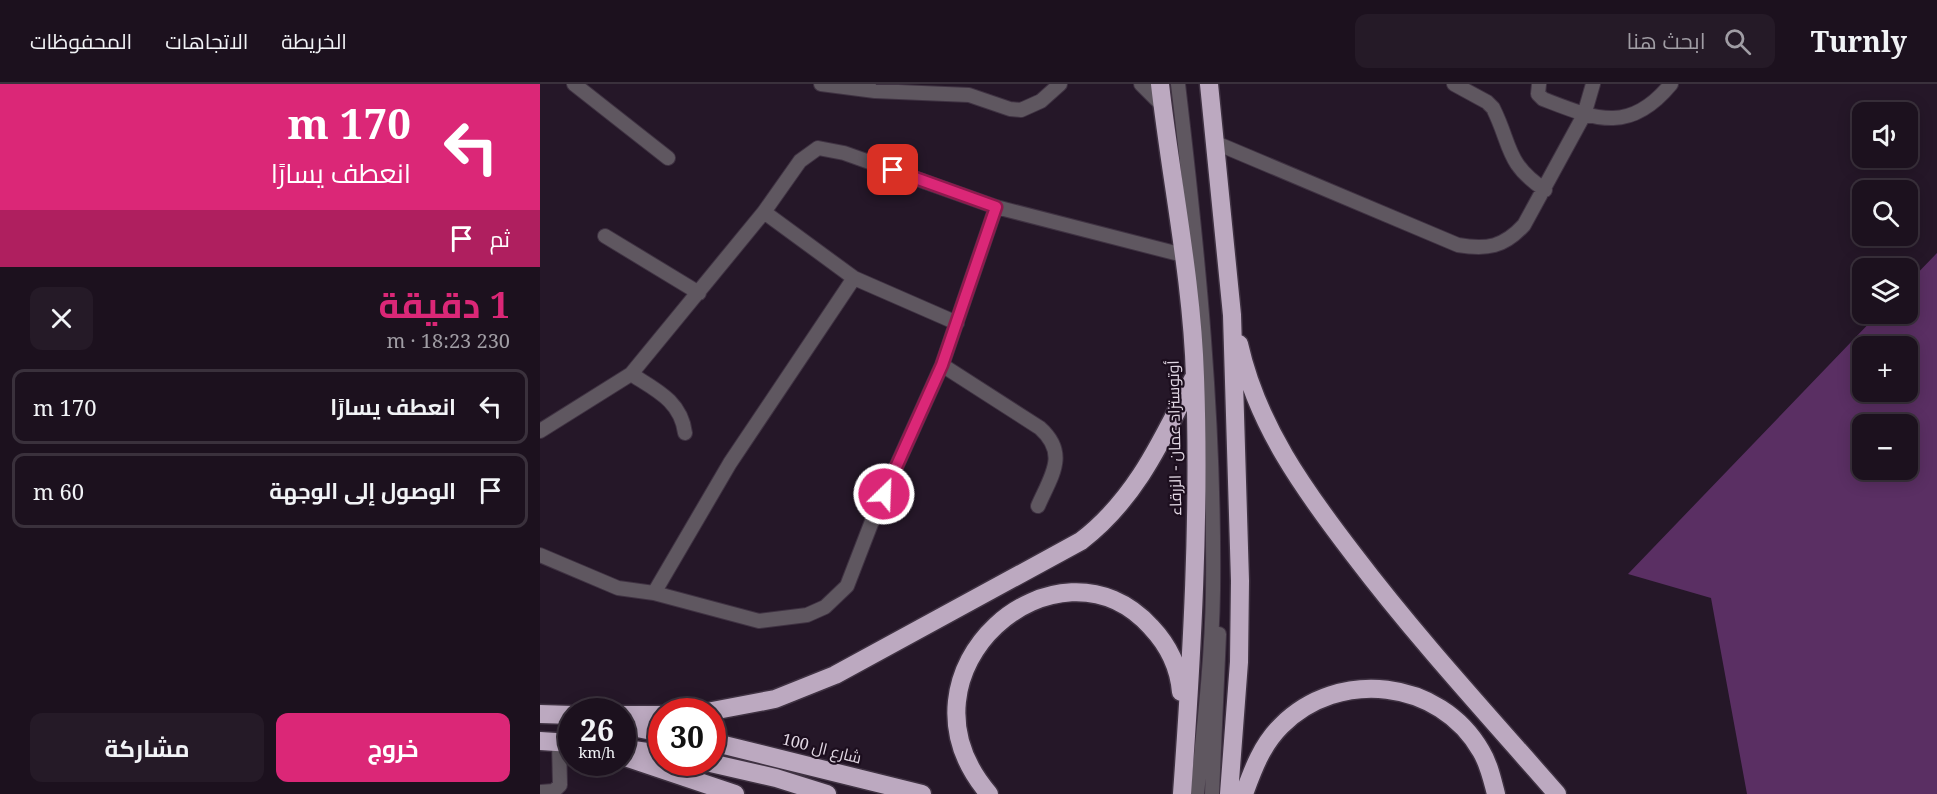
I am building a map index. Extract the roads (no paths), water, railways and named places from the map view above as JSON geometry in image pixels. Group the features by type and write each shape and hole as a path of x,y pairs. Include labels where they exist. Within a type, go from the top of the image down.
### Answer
{"highway":[{"name":"أوتوستراد عمان - الزرقاء","path":"1160,84 1183,255 1195,375 1195,579 1182,794"},
{"path":"1209,84 1232,315 1240,621 1229,794"},
{"path":"1232,315 1240,349 1258,404 1296,476 1414,630 1557,794"},
{"path":"726,708 775,699 806,688 1046,562 1080,541 1112,515 1138,484 1195,375"},
{"path":"989,794 968,761 958,734 956,706 962,678 973,653 990,631 1011,612 1031,601 1047,596 1077,594 1108,597 1134,610 1145,620 1163,643 1178,670 1186,739"},
{"path":"1244,794 1259,756 1268,741 1294,714 1326,696 1362,688 1380,688 1416,696 1452,717 1481,751 1491,772 1496,794"},
{"path":"540,714 558,714"},
{"path":"540,741 558,742"},
{"name":"شارع ال 100","path":"726,745 922,794"},
{"path":"636,761 735,794"},
{"path":"726,767 776,778 826,794"}],"street":[{"path":"574,84 668,158"},
{"path":"821,84 865,90 972,89 1010,110 1021,110 1041,101 1060,84"},
{"path":"1140,84 1162,105"},
{"path":"1178,84 1193,213 1207,391 1212,568 1207,694 1197,794"},
{"path":"1184,84 1214,391 1219,664 1212,794"},
{"path":"1454,84 1487,102 1493,108 1513,161 1528,179 1545,190"},
{"path":"1539,84 1540,97 1584,115 1609,120 1642,108 1671,84"},
{"path":"1216,143 1458,245 1476,248 1511,240 1524,225 1584,115 1593,84"},
{"path":"540,432 631,374 764,212 800,161 818,148 844,153 996,207 1183,255"},
{"path":"540,555 618,588 654,593 759,621 807,615 825,607 847,586 855,570 874,516 942,365 996,207"},
{"path":"764,212 854,278 957,323"},
{"path":"604,236 699,293"},
{"path":"654,593 730,463 854,278"},
{"path":"942,365 1040,428 1052,439 1056,459 1038,506"},
{"path":"631,374 671,400 684,421 686,433"},
{"path":"540,792 554,791 560,784 561,776"}]}
